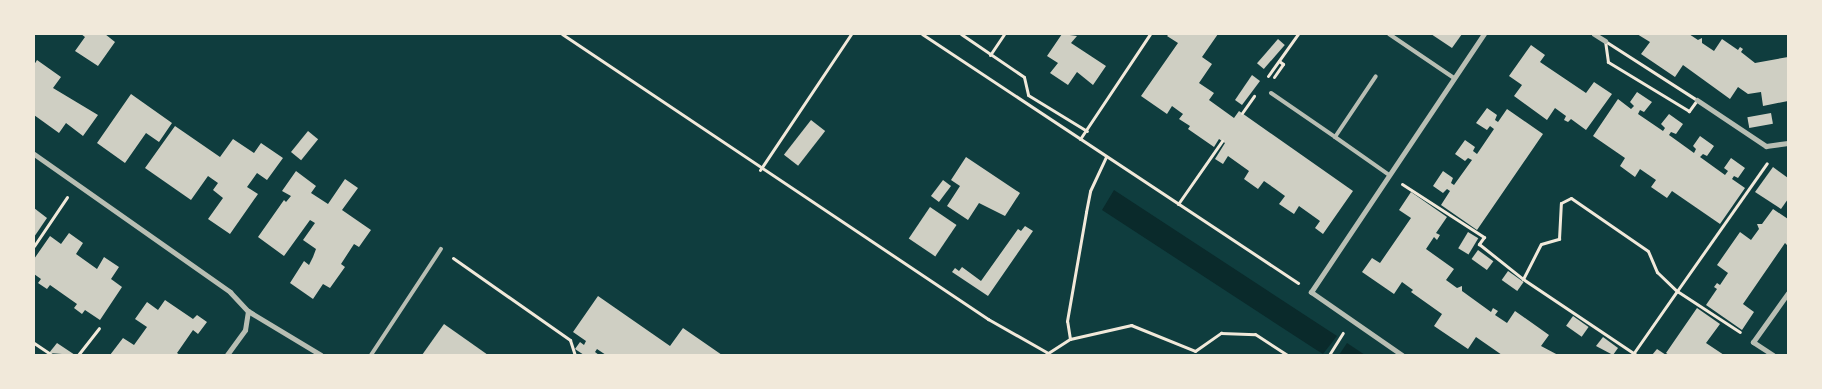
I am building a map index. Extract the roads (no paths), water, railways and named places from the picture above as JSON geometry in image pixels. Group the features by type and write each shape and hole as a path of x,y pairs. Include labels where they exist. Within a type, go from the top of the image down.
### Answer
{"street":[{"path":"1402,355 1311,292 1484,34"},
{"path":"1594,34 1605,41"},
{"path":"1697,100 1766,146 1788,143"},
{"path":"34,154 230,292 248,311 321,355"},
{"path":"1773,355 1753,342 1788,293"},
{"path":"227,355 245,330 248,311"}],"lane":[{"path":"1389,34 1454,78"},
{"path":"1335,137 1376,76"},
{"path":"1271,93 1389,175"},
{"path":"371,355 440,249"}],"water":[{"path":"1114,190 1337,336 1323,354 1102,210"},
{"path":"1347,343 1365,355 1339,355"}]}
